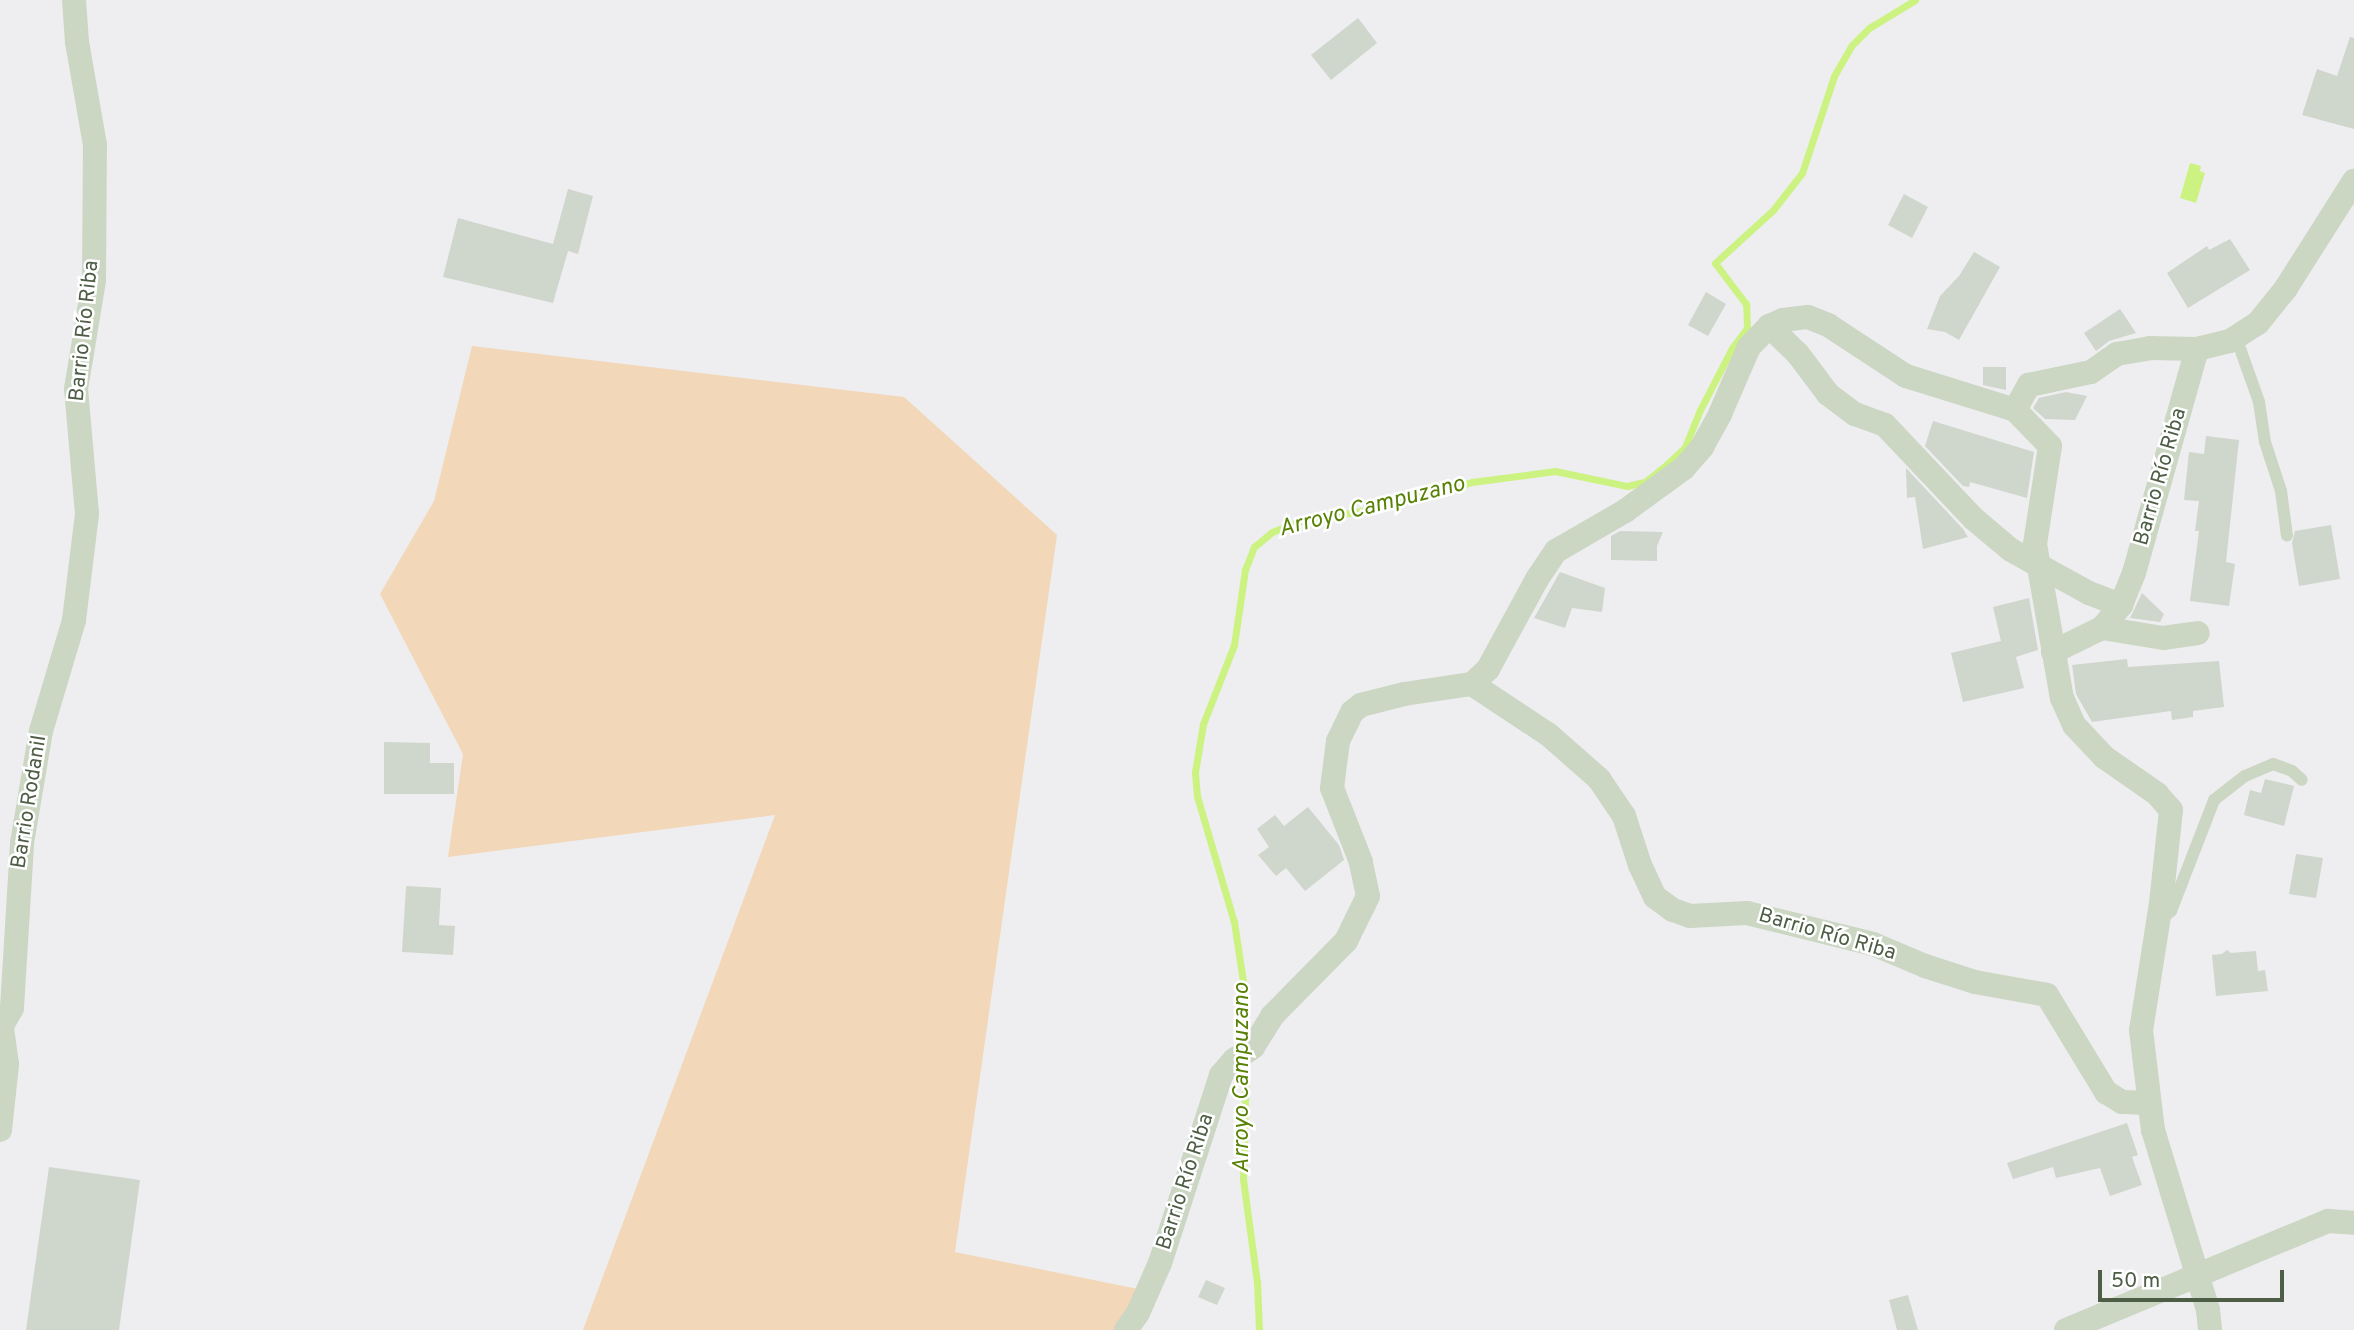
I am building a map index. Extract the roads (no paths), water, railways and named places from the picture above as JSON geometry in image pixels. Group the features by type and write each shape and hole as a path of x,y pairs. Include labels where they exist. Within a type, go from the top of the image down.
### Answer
{"street":[{"name":"Barrio Río Riba","path":"74,0 77,42 94,145 94,280 76,389 87,514 74,620"},
{"path":"2015,410 2029,385 2091,372 2117,354 2150,348 2197,349 2236,337 2258,323 2286,288 2354,181"},
{"path":"1472,684 1488,669 1537,579 1556,551 1625,511 1684,468 1702,447 1720,414 1749,347 1769,326 1783,320 1808,317 1828,325 1906,376 2015,410 2050,446 2035,544 2041,568 2039,580 2062,698 2074,725 2104,757 2157,794 2171,810 2141,1030 2153,1130 2208,1310 2210,1330"},
{"path":"1769,326 1798,354 1828,394 1855,414 1885,425 1989,534 2041,568 2090,593 2121,605"},
{"name":"Barrio Río Riba","path":"2053,652 2102,628 2121,605 2134,573 2197,349"},
{"name":"Barrio Rodanil","path":"0,1130 7,1064 1,1029 12,1008 22,843 41,731 74,620"},
{"path":"2102,628 2164,638 2198,633"},
{"name":"Barrio Río Riba","path":"1126,1330 1138,1313 1160,1263 1221,1075 1243,1054 1272,1016 1346,941 1368,896 1361,862 1332,788 1338,741 1352,712 1361,705 1404,694 1472,684 1549,734 1600,779 1624,816 1640,865 1656,897 1673,910 1690,916 1747,913 1873,944 1925,967 1975,982 2047,995 2106,1092 2122,1102 2149,1103"},
{"path":"2066,1330 2328,1220 2354,1223"}],"lane":[{"path":"2236,337 2259,402 2265,442 2281,491 2287,536"},
{"path":"2157,923 2171,911 2214,800 2245,776 2273,764 2292,771 2302,780"}],"waterway":[{"name":"Arroyo Campuzano","path":"1246,1042 1244,988 1234,922 1197,796 1195,772 1203,724 1234,645 1245,570 1254,547 1272,532 1297,522 1378,508 1472,482 1555,471 1627,486 1645,482 1667,464 1685,447 1700,410 1732,348 1747,328 1746,304 1715,263 1773,210 1802,173 1834,76 1852,45 1869,28 1915,0"},
{"name":"Arroyo Campuzano","path":"1246,1057 1243,1179 1257,1282 1259,1330"}]}
